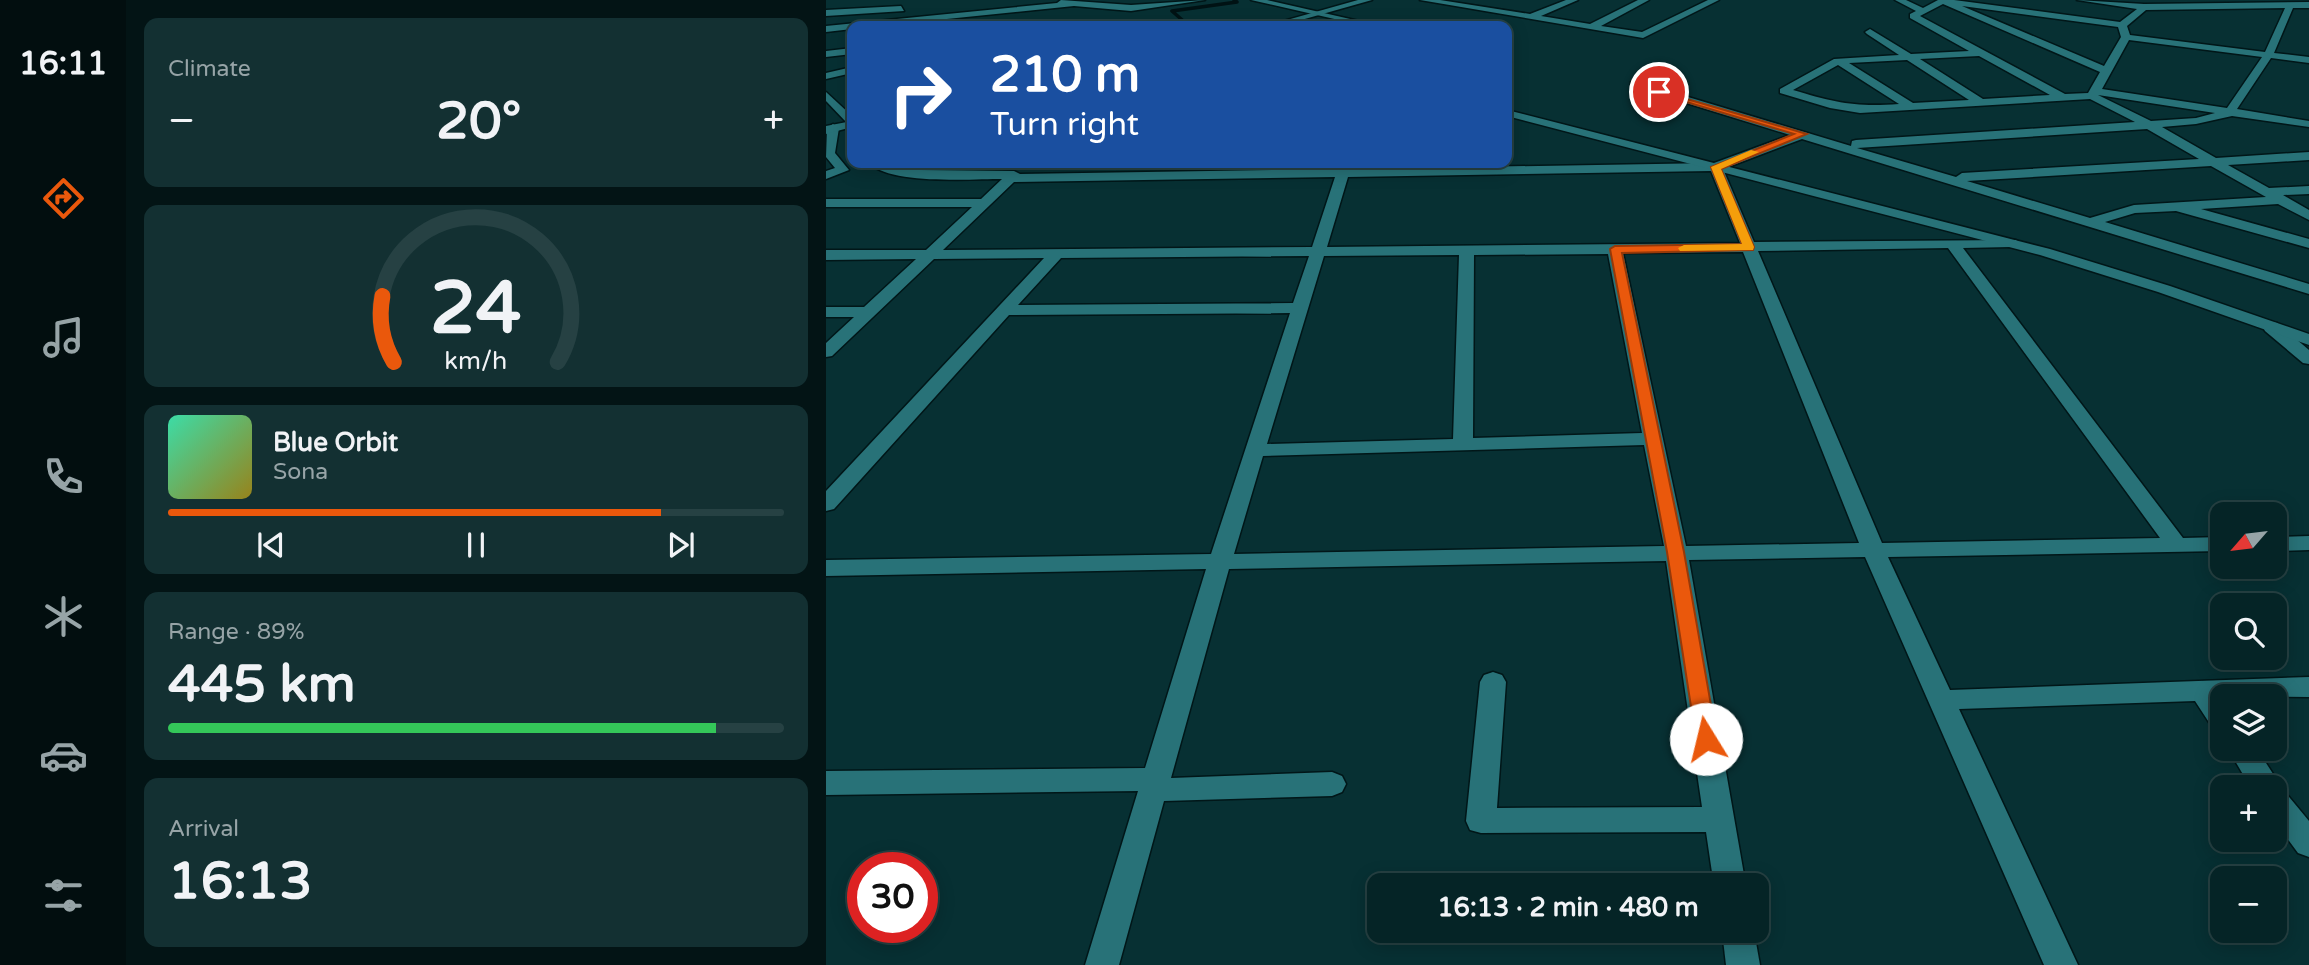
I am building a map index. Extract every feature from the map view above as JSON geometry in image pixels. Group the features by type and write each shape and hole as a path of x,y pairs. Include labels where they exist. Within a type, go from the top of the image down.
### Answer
{"street":[{"path":"839,28 843,0"},
{"path":"998,0 1009,4"},
{"path":"922,9 972,9 1009,4 1097,5 1201,0"},
{"path":"1255,0 1351,21"},
{"path":"1277,5 1296,0"},
{"path":"1289,21 1368,0"},
{"path":"1424,0 1643,35 1715,0"},
{"path":"1512,25 1574,0"},
{"path":"1591,27 1645,0"},
{"path":"1899,0 1924,10"},
{"path":"1941,0 2106,71"},
{"path":"2066,100 1913,16 1941,0 2122,25 2144,7"},
{"path":"2081,0 2144,7 2292,3 2308,5"},
{"path":"1840,145 2149,125 2196,121 2229,113 2269,54 2292,3"},
{"path":"888,21 1009,4"},
{"path":"1019,20 1127,4"},
{"path":"826,13 909,9"},
{"path":"2093,94 2126,37 2122,25"},
{"path":"826,29 847,27"},
{"path":"1870,32 1983,104"},
{"path":"2126,37 2309,60"},
{"path":"826,54 847,52"},
{"path":"1980,53 1838,61 1784,91 1834,106 1860,110 2066,100 2093,94 2309,124"},
{"path":"1838,61 1913,107"},
{"path":"826,76 847,72"},
{"path":"1635,85 2309,289"},
{"path":"2093,94 2309,216"},
{"path":"829,99 847,98"},
{"path":"829,99 847,121"},
{"path":"1512,114 2011,243 2164,289 2309,340"},
{"path":"826,189 834,186 826,178 843,170 829,153 829,129 847,127"},
{"path":"882,168 916,174 1013,176 1344,169 1716,167 1802,134"},
{"path":"1949,178 2309,156"},
{"path":"1716,167 1873,549 2061,965"},
{"path":"826,352 1020,168"},
{"path":"1102,965 1220,561 1344,169"},
{"path":"2092,222 2134,209 2176,207 2309,190"},
{"path":"826,203 986,203"},
{"path":"2176,207 2309,244"},
{"path":"826,255 2011,243"},
{"path":"1952,244 2177,545"},
{"path":"1615,249 1675,552 1728,873"},
{"path":"1463,444 1467,250"},
{"path":"826,504 1058,253"},
{"path":"1004,310 1300,308"},
{"path":"826,312 870,312"},
{"path":"2271,327 2309,359"},
{"path":"1255,450 1653,439"},
{"path":"2287,544 2309,543"},
{"path":"826,568 2210,544"},
{"path":"1493,682 1481,821 1719,819"},
{"path":"1941,701 2309,687"},
{"path":"2203,691 2210,702"},
{"path":"826,783 1332,784"},
{"path":"2287,816 2309,844"},
{"path":"1740,943 1743,965"}],"waterway":[{"path":"1183,21 1172,11 1237,2 1234,0"}],"slow traffic":[{"path":"1684,248 1749,247 1716,167 1754,152"}],"route":[{"path":"1659,92 1802,134 1716,167 1749,247 1615,249 1675,552 1706,739"}]}
